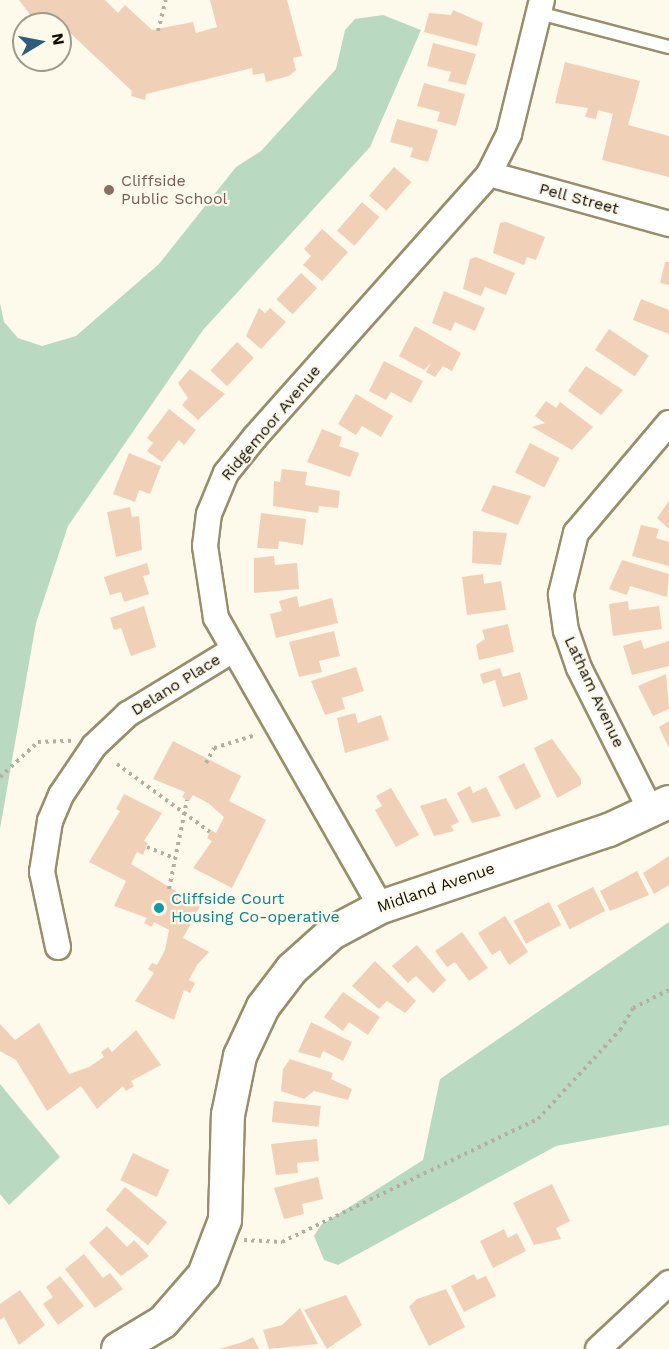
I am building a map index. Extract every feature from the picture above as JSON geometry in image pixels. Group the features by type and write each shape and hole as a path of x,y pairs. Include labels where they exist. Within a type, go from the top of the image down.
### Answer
{"street":[{"name":"Ridgemoor Avenue","path":"381,906 233,650 209,587 205,546 214,494 255,437 489,174 508,134 541,6"},
{"name":"Pell Street","path":"489,174 669,224"},
{"name":"Latham Avenue","path":"660,807 579,668 566,631 561,594 576,533 669,423"},
{"name":"Delano Place","path":"58,946 42,891 46,837 61,795 94,746 128,714 233,650"},
{"name":"Midland Avenue","path":"118,1349 163,1322 187,1299 219,1239 228,1191 228,1114 240,1056 252,1030 278,987 310,952 381,906 660,807"},
{"path":"598,1349 669,1283"}],"lane":[{"path":"541,6 669,47"}],"path":[{"path":"158,31 166,0"},
{"path":"206,763 214,748 256,735"},
{"path":"0,777 38,742 58,737 94,746"},
{"path":"117,764 181,814 210,832"},
{"path":"169,889 181,814 187,800"},
{"path":"147,846 174,858"},
{"path":"219,1239 282,1242 538,1119 620,1030 633,1008 669,990"}],"green space":[{"path":"383,15 421,30 370,147 203,330 68,526 36,623 0,829 0,303 4,322 18,338 42,346 76,336 159,264 236,167 261,151 336,69 345,30 355,19"},
{"path":"669,922 669,1125 556,1146 338,1265 324,1260 314,1236 321,1225 423,1160 440,1079"},
{"path":"0,1084 60,1157 9,1205 0,1194"}],"building":[{"path":"19,0 105,0 118,13 125,5 152,30 193,22 196,33 217,27 210,0 287,0 302,56 293,58 296,70 289,76 266,82 264,73 253,75 252,68 146,94 145,100 131,96 132,91 72,35 72,12 28,12"},
{"path":"453,10 483,23 477,46 424,32 429,13 451,15"},
{"path":"433,43 476,54 466,85 448,81 451,72 427,66"},
{"path":"565,62 640,81 628,125 669,136 669,177 602,160 613,114 598,110 596,119 585,117 588,108 555,103"},
{"path":"424,83 465,94 456,126 437,121 440,112 417,106"},
{"path":"397,119 438,130 428,162 410,157 413,148 390,142"},
{"path":"394,167 411,182 386,211 369,196"},
{"path":"362,202 379,217 354,246 337,231"},
{"path":"506,222 545,237 536,260 527,257 524,265 493,253 500,223"},
{"path":"322,229 348,252 322,281 303,265 311,256 304,249"},
{"path":"476,257 515,273 506,295 485,287 481,296 463,289 470,259"},
{"path":"665,262 669,262 669,285 660,283"},
{"path":"301,273 317,288 293,314 276,299"},
{"path":"444,291 485,308 475,331 455,322 451,331 432,323"},
{"path":"641,299 669,310 669,334 633,320"},
{"path":"259,308 265,313 270,308 286,322 261,349 246,336"},
{"path":"415,326 461,353 452,371 443,366 435,377 426,372 431,363 424,370 399,356"},
{"path":"609,329 649,356 635,377 595,350"},
{"path":"237,342 254,358 227,386 210,371"},
{"path":"384,361 423,381 411,403 391,392 386,400 369,391"},
{"path":"586,366 623,390 601,415 568,391"},
{"path":"190,369 225,394 198,420 182,405 188,398 178,383"},
{"path":"356,394 393,416 381,437 362,426 356,435 338,424"},
{"path":"546,401 556,408 560,402 593,427 572,450 532,427 545,423 535,416"},
{"path":"169,409 196,430 184,445 179,440 162,462 147,451 153,443 147,438"},
{"path":"322,429 342,437 339,446 359,453 350,477 307,462"},
{"path":"530,443 559,458 544,487 515,472"},
{"path":"129,453 161,466 150,494 139,490 135,502 113,494"},
{"path":"282,469 307,472 305,485 340,491 338,508 319,506 318,513 273,506 274,481 280,482"},
{"path":"493,485 531,496 518,525 481,511"},
{"path":"669,501 669,529 657,518"},
{"path":"130,507 132,517 139,516 142,550 116,557 107,512"},
{"path":"261,513 306,519 303,545 279,541 278,549 257,548"},
{"path":"641,525 659,529 656,538 669,542 669,566 632,556"},
{"path":"473,531 507,533 501,565 472,563"},
{"path":"274,556 275,565 297,563 299,589 254,593 254,558"},
{"path":"622,560 669,574 667,597 630,586 627,595 609,589"},
{"path":"147,563 150,574 143,576 149,594 124,602 121,592 110,595 104,577"},
{"path":"483,574 484,584 501,581 506,610 467,615 462,577"},
{"path":"297,596 299,607 332,598 338,623 276,638 270,614 282,611 279,601"},
{"path":"628,601 629,610 659,606 662,629 613,636 609,604"},
{"path":"144,606 156,647 131,656 121,628 114,630 110,618"},
{"path":"508,624 514,652 479,660 476,645 485,639 482,630"},
{"path":"334,631 340,656 319,661 322,672 299,677 289,642"},
{"path":"641,640 644,649 669,641 669,666 632,675 623,646"},
{"path":"356,667 364,691 342,698 345,709 325,715 311,681"},
{"path":"500,668 503,677 520,672 528,699 503,707 495,680 483,684 480,674"},
{"path":"666,674 669,709 653,716 638,686"},
{"path":"355,713 358,723 381,715 389,740 345,753 337,718"},
{"path":"669,721 669,748 659,727"},
{"path":"552,739 581,779 581,785 557,798 534,748"},
{"path":"173,741 241,776 229,801 266,820 232,888 193,868 212,841 207,838 211,830 216,833 224,817 208,803 193,795 189,801 182,797 185,792 153,779"},
{"path":"524,763 541,797 515,810 498,776"},
{"path":"470,786 473,793 486,787 501,816 472,823 457,793"},
{"path":"391,788 419,835 396,847 375,810 382,806 376,796"},
{"name":"Cliffside Court Housing Co-operative","path":"124,794 162,813 144,841 148,843 143,855 137,852 131,864 186,897 188,893 203,901 183,938 209,952 197,965 189,980 195,983 190,993 184,990 174,1020 135,1001 154,973 148,969 152,963 157,965 165,950 169,930 154,922 152,927 144,923 147,918 114,906 126,881 89,862 120,811 116,809"},
{"path":"446,798 459,822 451,826 454,831 434,836 420,806"},
{"path":"669,856 669,885 654,894 643,873"},
{"path":"637,871 649,895 610,911 600,891"},
{"path":"593,887 605,911 570,929 557,905"},
{"path":"549,902 561,925 526,944 514,921"},
{"path":"505,916 528,952 509,965 500,950 492,955 478,933"},
{"path":"462,932 488,968 469,981 455,962 447,967 435,951"},
{"path":"417,945 446,980 433,993 416,976 408,983 392,966"},
{"path":"375,961 416,1001 405,1013 387,1001 379,1009 352,986"},
{"path":"343,992 380,1017 368,1035 349,1022 343,1031 324,1017"},
{"path":"311,1022 352,1042 343,1061 323,1051 320,1058 298,1052"},
{"path":"39,1023 69,1074 89,1067 104,1057 101,1052 108,1047 112,1052 136,1030 161,1065 131,1081 134,1086 126,1091 123,1086 97,1109 81,1086 47,1111 16,1060 0,1051 0,1024 15,1040"},
{"path":"290,1059 333,1073 331,1079 352,1089 348,1100 314,1091 304,1099 281,1091 283,1069"},
{"path":"274,1101 321,1106 319,1127 272,1122"},
{"path":"317,1139 319,1161 297,1163 298,1173 276,1175 271,1144"},
{"path":"133,1153 169,1170 157,1197 120,1180"},
{"path":"318,1177 323,1199 302,1204 304,1214 284,1219 274,1188"},
{"path":"552,1184 570,1221 556,1228 561,1239 534,1245 513,1203"},
{"path":"125,1187 167,1222 148,1245 106,1210"},
{"path":"107,1226 127,1247 134,1240 149,1256 121,1276 89,1243"},
{"path":"504,1229 508,1238 517,1233 526,1251 493,1268 480,1241"},
{"path":"84,1254 103,1278 110,1273 123,1289 95,1308 65,1269"},
{"path":"474,1274 477,1280 486,1276 496,1296 464,1312 451,1286"},
{"path":"60,1276 84,1306 58,1325 43,1304 53,1297 46,1287"},
{"path":"446,1289 465,1327 429,1346 409,1307 417,1299"},
{"path":"20,1290 45,1325 19,1345 4,1317 0,1320 0,1304"},
{"path":"346,1295 362,1325 327,1349 304,1310"},
{"path":"300,1308 318,1344 269,1349 263,1330 282,1325"},
{"path":"253,1337 259,1349 219,1349 243,1342"}],"place":[{"name":"Cliffside Public School","path":"109,190"},
{"name":"Cliffside Court Housing Co-operative","path":"159,908"}]}
